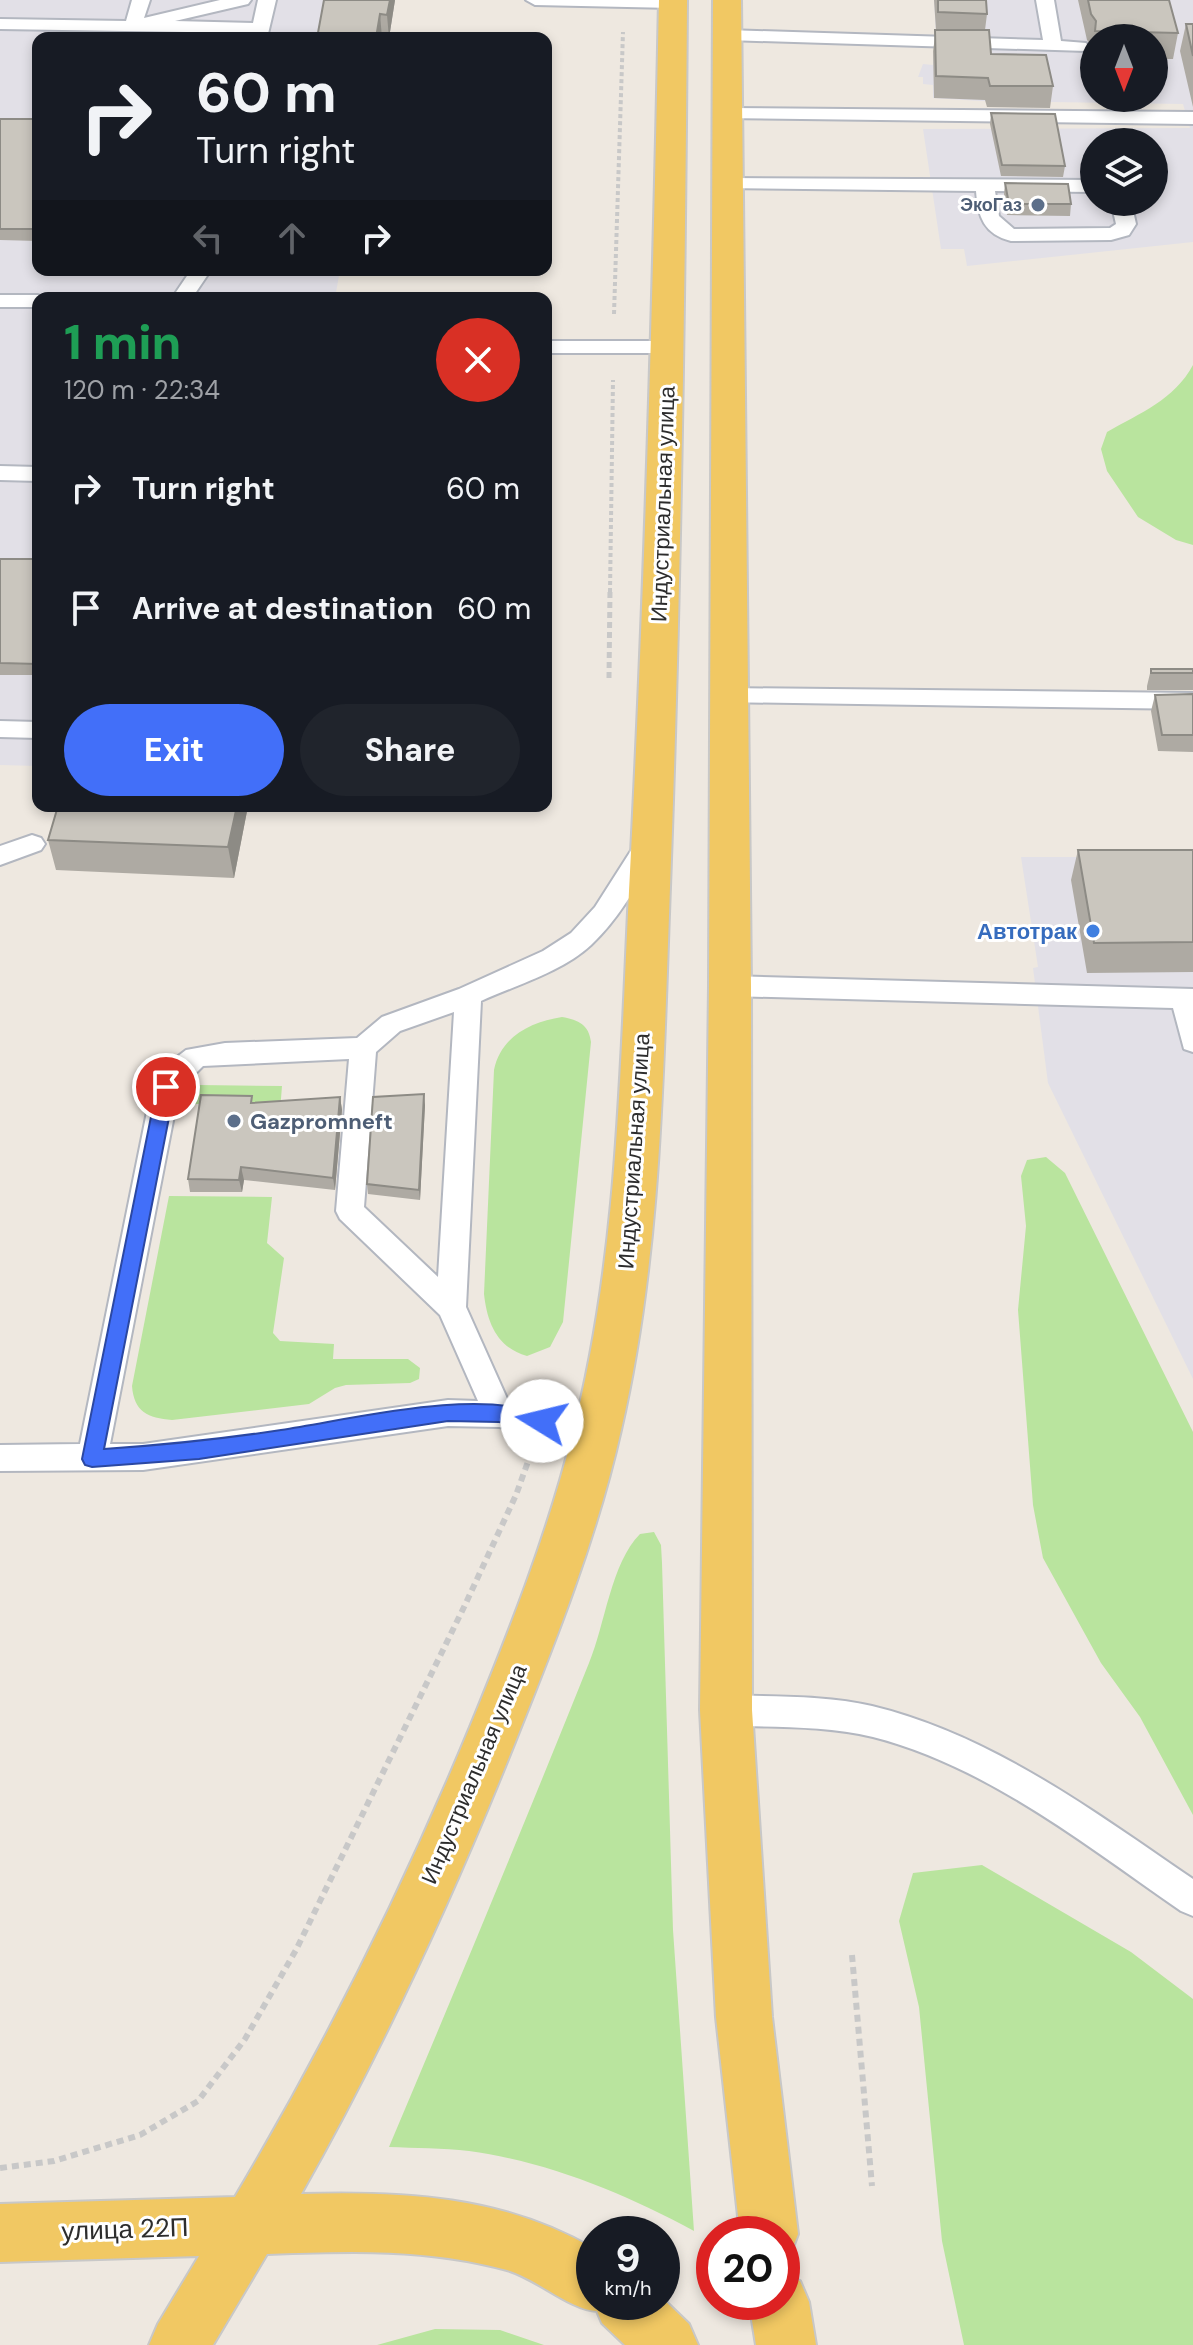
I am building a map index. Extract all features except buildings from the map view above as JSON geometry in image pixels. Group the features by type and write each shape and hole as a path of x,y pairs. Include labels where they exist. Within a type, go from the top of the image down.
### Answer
{"main road":[{"name":"Индустриальная улица","path":"179,2345 251,2225 344,2058 478,1771 539,1619 573,1522 616,1350 630,1240 652,837 669,347 673,2"},
{"path":"727,18 730,986 726,1710 744,2017 767,2216"},
{"name":"улица 22П","path":"0,2233 361,2222 443,2225 517,2242 576,2269"},
{"path":"642,2320 668,2345"},
{"path":"782,2320 786,2345"}],"lane":[{"path":"133,26 141,0"},
{"path":"133,26 242,0"},
{"path":"259,32 267,0"},
{"path":"535,0 673,2"},
{"path":"1045,0 1053,46"},
{"path":"727,18 1080,47"},
{"path":"0,24 133,26 241,32"},
{"path":"727,114 1193,118"},
{"path":"728,184 1080,186"},
{"path":"985,186 990,223 996,230 1011,235 1111,234 1122,231 1126,224 1124,216"},
{"path":"0,301 32,301"},
{"path":"552,347 669,347"},
{"path":"0,473 32,474"},
{"path":"729,696 1193,701"},
{"path":"0,729 32,730"},
{"path":"92,1459 166,1087 179,1070 196,1057 225,1053 363,1048 391,1024 468,996 552,958 580,940 612,903 652,837"},
{"path":"0,856 32,844"},
{"path":"730,986 1189,999 1193,1042"},
{"path":"451,1307 468,996"},
{"path":"363,1048 350,1211 451,1307 499,1414"},
{"path":"0,1458 92,1459 199,1451 448,1413 499,1414 597,1430"},
{"path":"726,1710 871,1722 930,1743 1013,1779 1193,1899"}],"path":[{"path":"0,2168 54,2161 140,2135 198,2101 245,2039 296,1950"},
{"path":"852,1955 872,2186"}],"shaded area":[{"path":"0,0 395,0 390,32 32,32 32,276 339,276 336,292 32,292 32,766 0,765"},
{"path":"934,0 1193,0 1193,242 967,266 964,249 941,249 923,129 1080,128 1080,216 1168,216 1168,128 1190,128 1183,104 1168,104 1168,24 1080,24 1080,102 933,98 933,85 923,84 923,77 918,77 923,64 933,65 933,51 937,51"},
{"path":"1021,857 1193,857 1193,1379 1048,1083 1033,968 1038,967"}],"green space":[{"path":"1193,365 1193,545 1176,540 1138,517 1107,471 1101,449 1107,432 1166,397"},
{"path":"562,1017 582,1024 591,1042 563,1322 550,1347 527,1356 508,1347 495,1332 484,1294 494,1070 503,1048 510,1040 529,1027"},
{"path":"199,1085 282,1086 280,1111 263,1104 180,1104 184,1093"},
{"path":"1046,1157 1065,1173 1193,1432 1193,1815 1140,1717 1101,1663 1043,1558 1033,1505 1018,1310 1026,1226 1021,1176 1027,1160"},
{"path":"169,1196 272,1197 267,1243 284,1258 273,1333 280,1341 334,1344 333,1359 408,1359 420,1368 419,1379 410,1383 346,1385 309,1404 172,1420 156,1418 144,1412 136,1402 132,1386"},
{"path":"654,1532 661,1545 673,1930 694,2231 680,2224 680,2216 664,2216 585,2181 528,2163 469,2151 389,2147 595,1648 615,1578 630,1546 640,1534"},
{"path":"982,1865 1131,1952 1193,1999 1193,2345 964,2345 942,2241 919,2007 899,1921 913,1873"},
{"path":"435,2329 500,2330 544,2345 377,2345"}],"place":[{"name":"ЭкоГаз","path":"1038,205"},
{"name":"Автотрак","path":"1093,931"},
{"name":"Gazpromneft","path":"234,1121"}],"route":[{"path":"166,1087 92,1459 199,1451 448,1413 499,1414 542,1421"}]}
